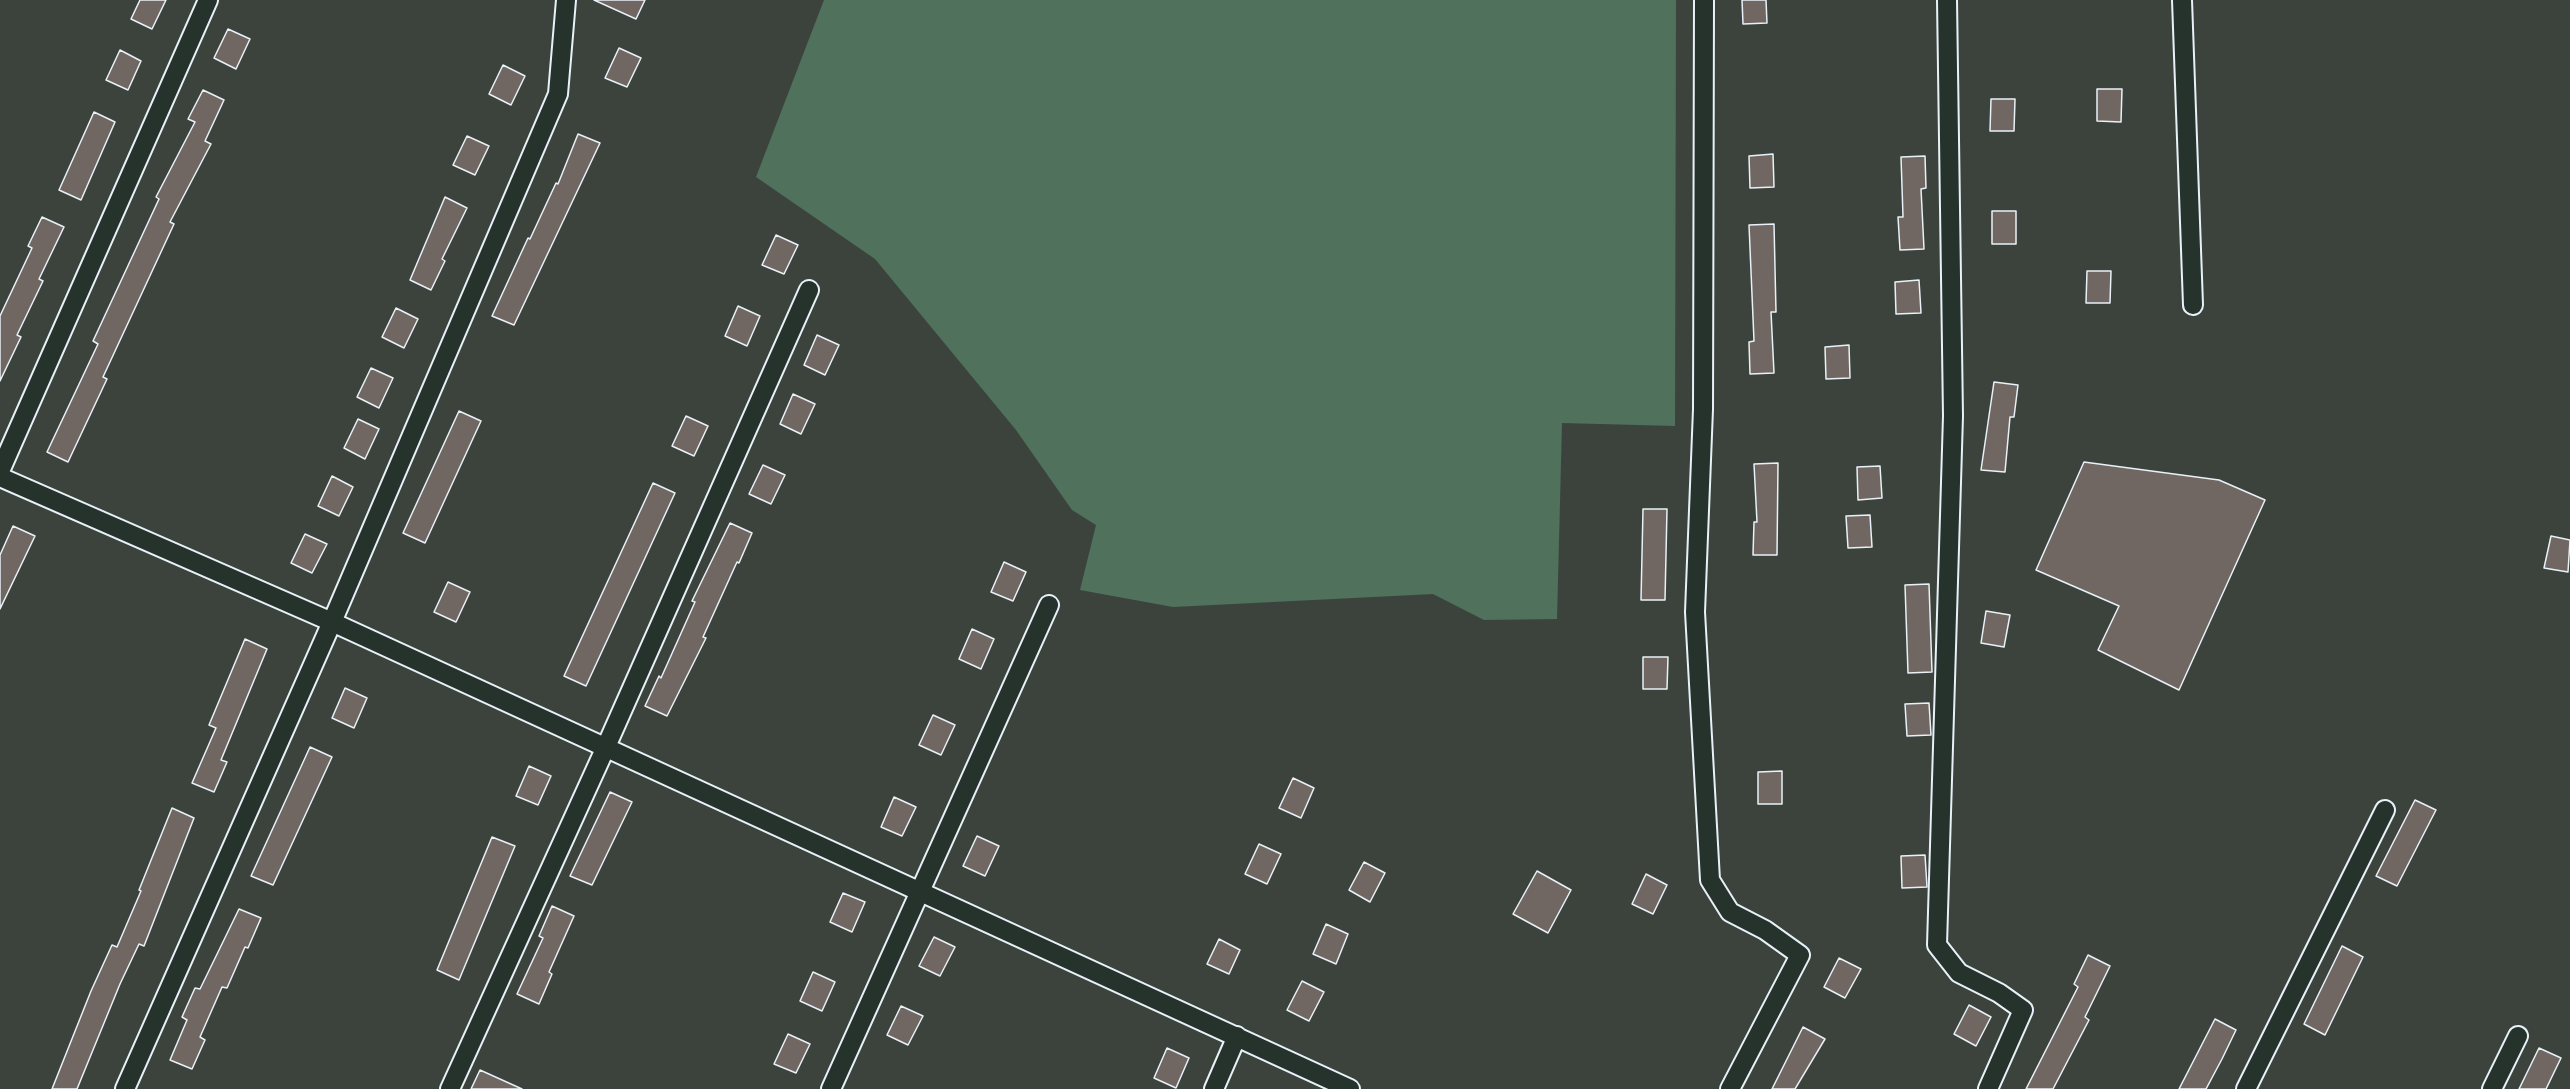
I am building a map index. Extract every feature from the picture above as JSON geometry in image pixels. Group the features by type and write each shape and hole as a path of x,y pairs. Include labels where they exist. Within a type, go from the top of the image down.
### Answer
{"street":[{"path":"0,471 208,0"},
{"path":"124,1089 332,622 558,94 566,0"},
{"path":"1704,0 1703,409 1695,612 1710,880 1730,912 1765,930 1800,955 1730,1089"},
{"path":"1947,0 1953,416 1937,945 1959,973 1999,993 2023,1010 1988,1089"},
{"path":"2182,0 2193,305"},
{"path":"450,1089 605,749 809,290"},
{"path":"0,477 332,622 1350,1089"},
{"path":"831,1089 918,891 1049,605"},
{"path":"2246,1089 2385,810"},
{"path":"1214,1089 1237,1036"},
{"path":"2492,1089 2518,1036"}],"green space":[{"path":"824,0 1676,0 1675,426 1562,423 1557,619 1484,620 1433,594 1173,607 1080,590 1096,525 1072,510 1016,430 875,259 756,177"}],"building":[{"path":"140,0 166,0 152,29 131,19"},
{"path":"594,0 645,0 636,19"},
{"path":"1742,0 1766,0 1767,23 1743,24"},
{"path":"228,29 250,39 236,69 214,58"},
{"path":"619,48 641,58 627,87 605,78"},
{"path":"120,50 141,61 128,90 106,80"},
{"path":"503,65 525,76 511,105 489,94"},
{"path":"2097,89 2122,89 2121,122 2097,121"},
{"path":"203,90 224,100 205,141 211,144 170,222 174,224 103,377 107,379 68,462 47,452 98,344 93,341 159,199 156,197 195,122 188,119"},
{"path":"1991,99 2015,99 2014,131 1990,131"},
{"path":"94,112 115,122 81,200 59,190"},
{"path":"578,134 600,143 514,325 492,316 528,238 530,239 556,183 558,184"},
{"path":"467,136 489,146 475,175 453,165"},
{"path":"1773,154 1774,187 1750,188 1749,156"},
{"path":"1925,156 1926,188 1921,189 1924,249 1900,250 1898,217 1903,217 1901,157"},
{"path":"445,197 467,208 442,259 445,261 431,290 410,280"},
{"path":"1992,211 2016,211 2016,244 1992,244"},
{"path":"42,217 64,227 39,279 43,281 17,335 21,337 0,381 0,316 32,248 28,246"},
{"path":"1774,224 1776,312 1771,312 1774,373 1750,374 1749,342 1754,341 1749,225"},
{"path":"776,235 798,245 784,274 762,265"},
{"path":"2087,271 2111,271 2110,303 2086,303"},
{"path":"1919,280 1921,313 1896,314 1895,282"},
{"path":"738,306 760,316 747,346 725,336"},
{"path":"396,308 418,319 404,348 382,337"},
{"path":"817,335 839,345 825,375 804,365"},
{"path":"1849,345 1850,378 1826,379 1825,347"},
{"path":"371,368 393,378 379,408 357,397"},
{"path":"1994,382 2018,385 2014,417 2010,417 2005,472 1981,470"},
{"path":"793,394 815,404 801,434 780,424"},
{"path":"459,411 481,421 425,543 403,533"},
{"path":"686,416 708,426 694,456 672,446"},
{"path":"358,419 379,429 365,459 344,448"},
{"path":"2084,462 2219,480 2265,500 2179,690 2098,650 2119,606 2036,570"},
{"path":"1778,463 1777,555 1753,555 1754,522 1757,522 1754,464"},
{"path":"763,465 785,475 771,504 749,494"},
{"path":"1880,466 1882,498 1858,500 1857,467"},
{"path":"332,476 353,487 339,516 318,506"},
{"path":"653,483 675,493 586,686 564,676"},
{"path":"1643,509 1667,509 1665,600 1641,600"},
{"path":"1870,515 1872,547 1848,548 1846,516"},
{"path":"730,523 752,533 703,637 706,638 667,716 645,706 659,676 661,678 695,602 692,601"},
{"path":"13,526 35,536 0,609 0,555"},
{"path":"305,534 327,544 312,573 291,563"},
{"path":"2551,536 2570,540 2568,572 2544,568"},
{"path":"1004,562 1026,572 1013,601 991,592"},
{"path":"448,582 470,592 456,622 434,612"},
{"path":"1929,584 1932,672 1908,673 1905,585"},
{"path":"1986,611 2010,615 2004,647 1981,643"},
{"path":"972,629 994,639 981,669 959,659"},
{"path":"245,639 267,649 221,760 227,762 214,792 192,783 216,728 209,725"},
{"path":"1643,657 1668,657 1667,689 1643,689"},
{"path":"345,688 367,698 354,728 332,718"},
{"path":"1929,703 1931,735 1907,736 1905,704"},
{"path":"933,715 955,725 941,755 919,745"},
{"path":"310,747 332,757 273,885 251,876"},
{"path":"529,766 551,776 538,805 516,796"},
{"path":"1782,771 1782,804 1758,804 1758,772"},
{"path":"1293,778 1314,788 1301,818 1279,808"},
{"path":"610,792 632,802 592,885 570,876"},
{"path":"894,797 916,807 902,836 881,827"},
{"path":"2415,800 2436,810 2397,886 2376,876"},
{"path":"172,808 194,818 144,946 139,944 120,984 77,1089 52,1089 91,991 112,945 117,947 141,891 139,890"},
{"path":"977,836 999,846 985,876 963,866"},
{"path":"492,837 515,846 459,980 437,970"},
{"path":"1259,844 1281,854 1267,884 1245,874"},
{"path":"1925,855 1927,887 1902,888 1901,856"},
{"path":"1364,862 1385,873 1370,902 1349,890"},
{"path":"1537,871 1571,890 1548,933 1513,914"},
{"path":"1646,874 1667,885 1653,914 1632,904"},
{"path":"843,893 865,902 852,932 830,922"},
{"path":"552,906 574,916 549,972 552,974 539,1004 517,994 543,938 539,936"},
{"path":"239,909 261,918 227,988 222,987 200,1037 205,1040 192,1069 170,1060 187,1020 182,1017 195,988 200,989"},
{"path":"1326,924 1348,934 1336,964 1313,954"},
{"path":"934,937 955,947 940,976 919,966"},
{"path":"1219,939 1240,950 1229,974 1207,964"},
{"path":"2342,946 2363,957 2325,1035 2304,1024"},
{"path":"2088,955 2110,966 2085,1017 2089,1020 2053,1089 2026,1089 2078,987 2074,984"},
{"path":"1839,958 1861,969 1845,998 1824,987"},
{"path":"813,972 835,982 822,1011 800,1001"},
{"path":"1302,981 1324,992 1309,1021 1287,1010"},
{"path":"1969,1005 1991,1017 1976,1046 1954,1034"},
{"path":"901,1006 923,1016 908,1045 887,1035"},
{"path":"2215,1019 2236,1030 2222,1059 2206,1089 2179,1089"},
{"path":"1803,1027 1825,1039 1795,1089 1772,1089"},
{"path":"788,1034 810,1044 796,1073 774,1064"},
{"path":"1167,1048 1189,1058 1176,1088 1154,1078"},
{"path":"2539,1048 2561,1058 2546,1089 2519,1089"},
{"path":"480,1070 522,1089 471,1089"}]}
